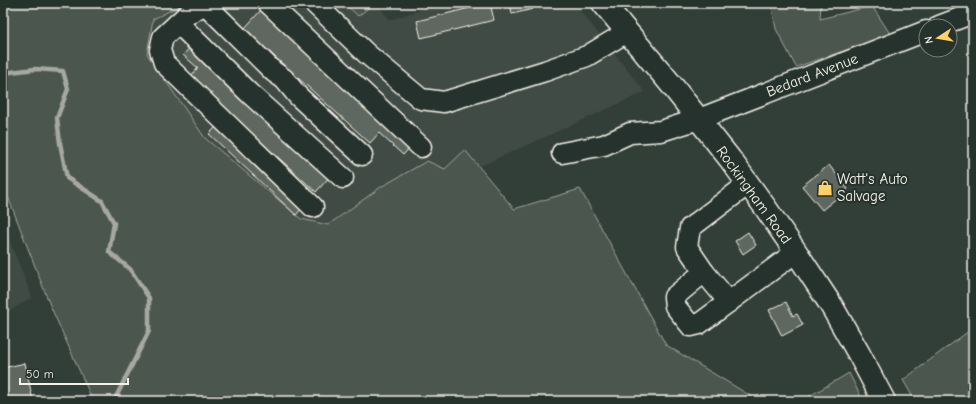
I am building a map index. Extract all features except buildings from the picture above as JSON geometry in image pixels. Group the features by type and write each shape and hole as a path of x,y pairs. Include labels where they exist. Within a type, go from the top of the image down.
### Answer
{"main road":[{"name":"Rockingham Road","path":"603,3 699,119 748,184 831,305 884,401"}],"street":[{"path":"313,207 164,63 160,50 163,37 189,13 206,3 274,72 284,79 298,96 362,155"},
{"path":"268,3 421,147"},
{"path":"314,3 367,54 421,99 444,102 545,71 587,56 627,32"},
{"path":"958,19 973,13"},
{"path":"178,23 249,93 343,178"},
{"name":"Bedard Avenue","path":"562,153 604,144 630,133 662,131 699,119 918,34"},
{"path":"729,302 704,272 687,247 690,228 748,184"},
{"path":"704,272 674,297 675,306 691,326 699,324 796,252"}],"shaded area":[{"path":"3,3 186,3 153,19 147,54 205,138 301,219 328,225 381,187 427,161 445,169 465,150 514,209 580,189 666,345 759,401 93,401 50,305 3,184"},
{"path":"178,3 376,3 390,20 442,3 574,3 645,92 200,292 78,45"},
{"path":"344,3 375,3 358,16"},
{"path":"771,3 821,3 820,19 872,6 891,35 796,67 776,29"},
{"path":"3,224 32,297 3,315"},
{"path":"973,328 973,395 951,401 915,401 903,380"},
{"path":"849,373 863,401 801,401"}],"waterway":[{"path":"3,73 35,69 63,71 68,89 57,118 67,178 102,201 114,223 109,252 130,269 149,298 149,331 114,401"}],"place":[{"name":"Watt's Auto Salvage","path":"825,188"}]}
